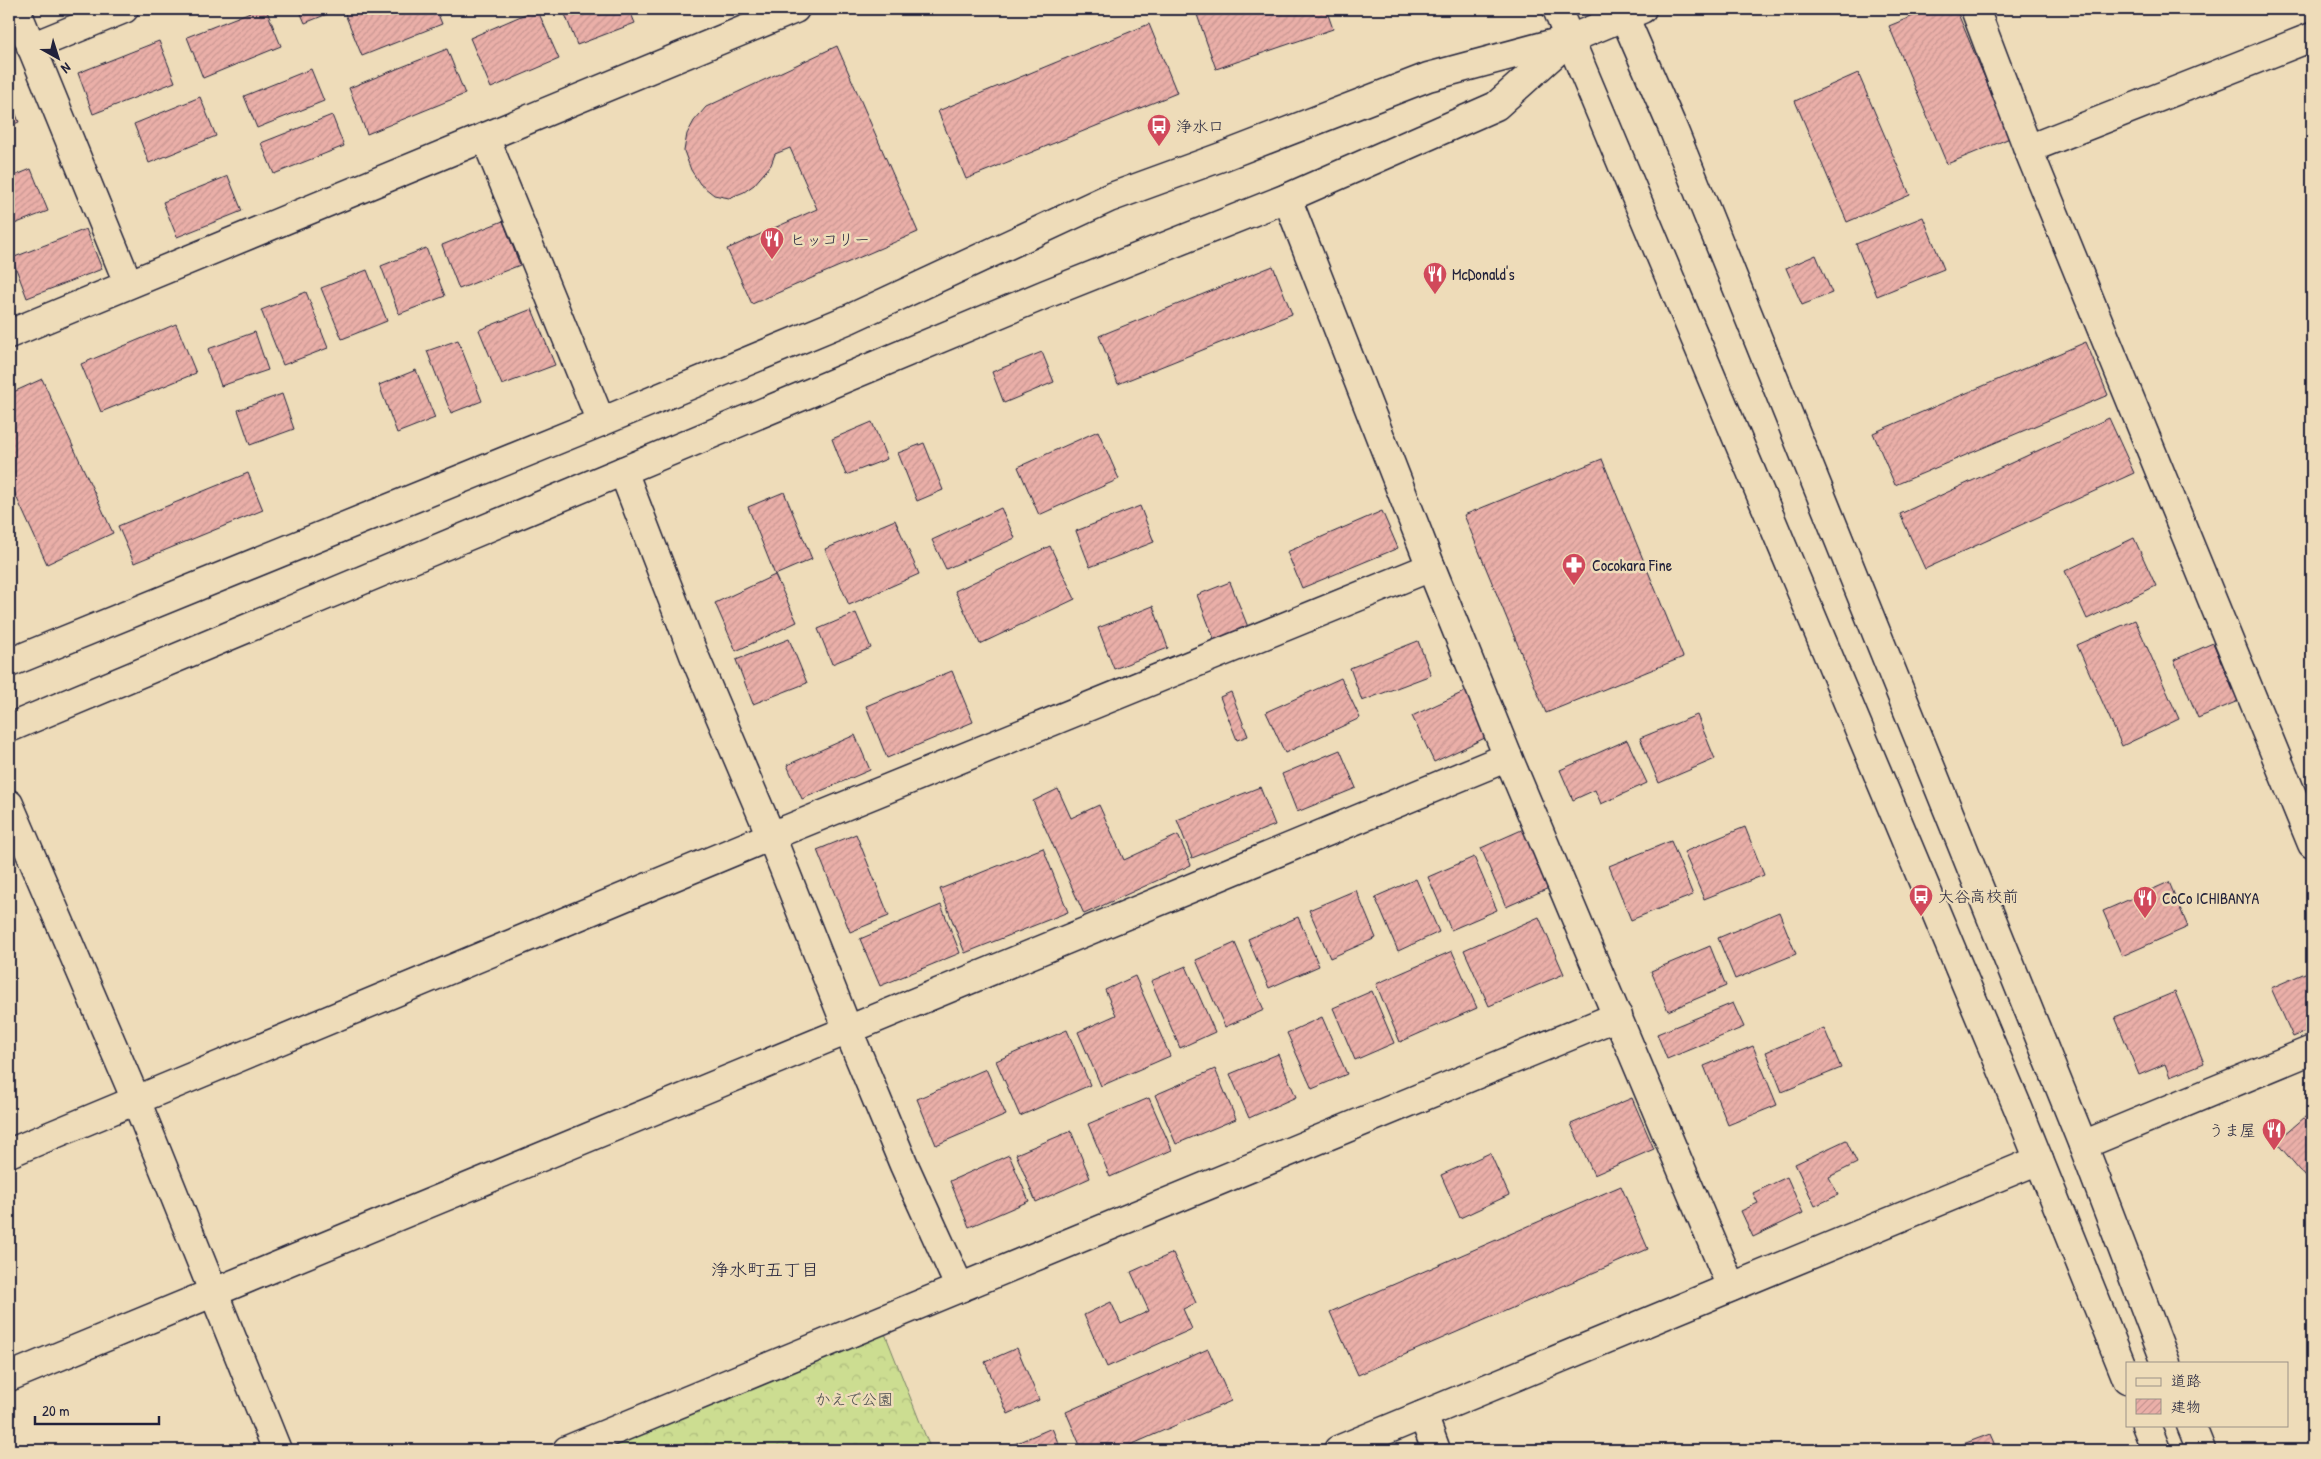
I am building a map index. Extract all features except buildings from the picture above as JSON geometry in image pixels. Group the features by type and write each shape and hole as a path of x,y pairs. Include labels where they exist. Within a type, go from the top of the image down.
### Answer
{"street":[{"path":"16,9 128,283"},
{"path":"32,47 124,9"},
{"path":"9,334 128,283 795,9"},
{"path":"1557,9 2039,1160 2126,1377"},
{"path":"1975,9 2028,149 2312,844"},
{"path":"9,663 849,319 1109,198 1224,156 1428,77 1570,39 1629,11 1682,149 2083,1146 2166,1362"},
{"path":"2028,149 2312,37"},
{"path":"9,728 1037,298 1287,198 1496,106 1570,39"},
{"path":"485,137 601,422"},
{"path":"1287,198 1431,567 1508,757 1731,1287"},
{"path":"623,470 694,655 771,836 848,1030 904,1165 960,1288"},
{"path":"9,1153 771,836 1431,567"},
{"path":"9,1377 1508,757"},
{"path":"9,804 136,1100 277,1450"},
{"path":"567,1450 1618,1016"},
{"path":"2083,1146 2312,1050"},
{"path":"1338,1450 2039,1160"},
{"path":"1423,1415 1436,1450"},
{"path":"2146,1426 2156,1450"},
{"path":"2191,1426 2201,1450"}],"green space":[{"name":"かえで公園","path":"884,1331 931,1450 592,1450"}],"place":[{"name":"浄水口","path":"1159,147"},
{"name":"ヒッコリー","path":"772,260"},
{"name":"McDonald's","path":"1435,295"},
{"name":"Cocokara Fine","path":"1574,586"},
{"name":"大谷高校前","path":"1921,917"},
{"name":"CoCo ICHIBANYA","path":"2145,919"},
{"name":"うま屋","path":"2274,1151"}],"district":[{"name":"浄水町五丁目","path":"765,1269"}]}
